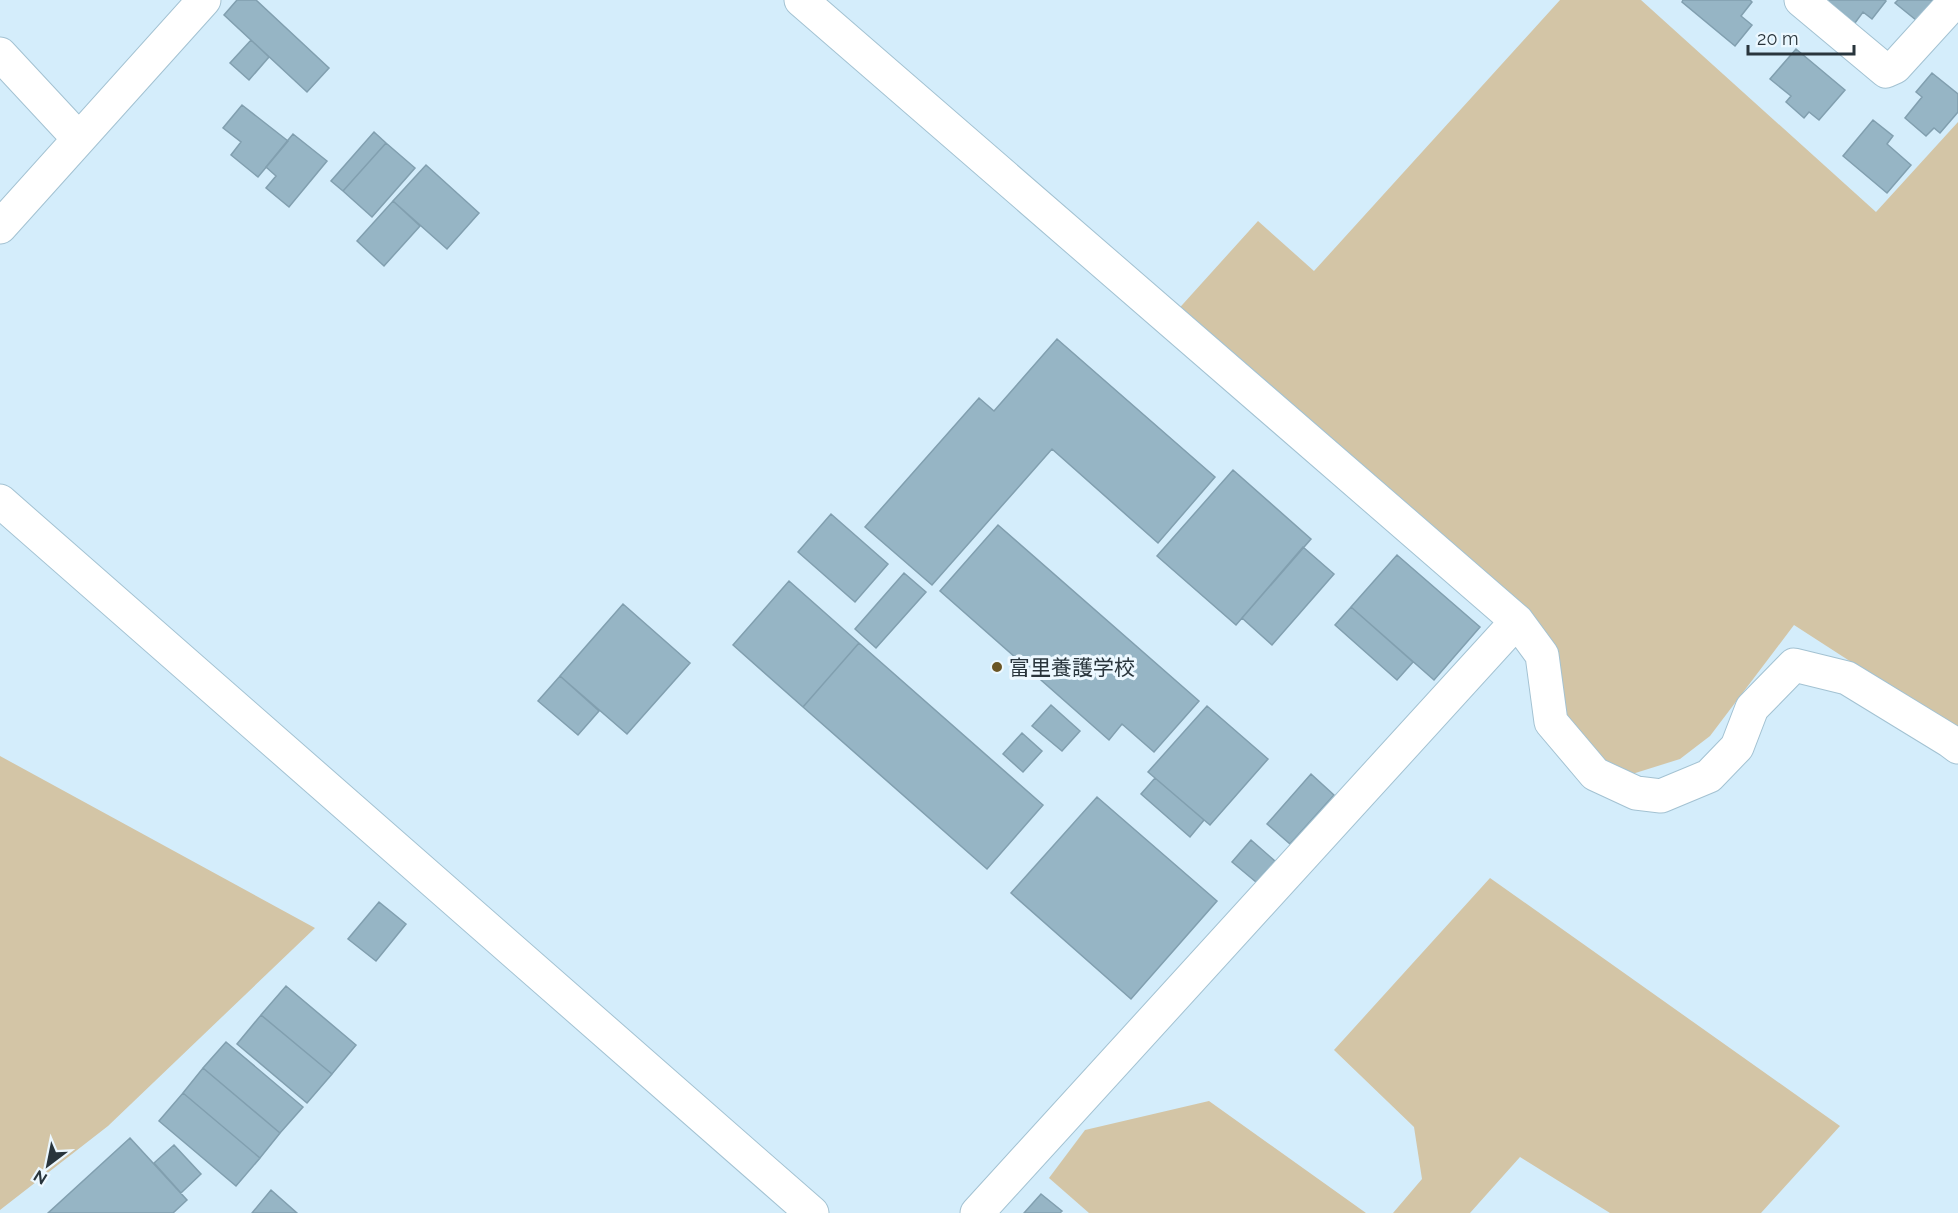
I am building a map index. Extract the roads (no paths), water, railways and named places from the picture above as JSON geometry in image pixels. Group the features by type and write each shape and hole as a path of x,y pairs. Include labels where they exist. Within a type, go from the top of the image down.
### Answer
{"street":[{"path":"0,227 204,0"},
{"path":"801,0 1517,621 1542,655 1551,722 1595,774 1636,794 1661,796 1709,776 1737,747 1752,708 1794,665 1847,678 1958,747"},
{"path":"1802,0 1886,71 1895,67 1956,0"},
{"path":"0,54 79,139"},
{"path":"0,501 812,1213"},
{"path":"977,1213 1517,621"}],"place":[{"name":"富里養護学校","path":"997,667"}]}
